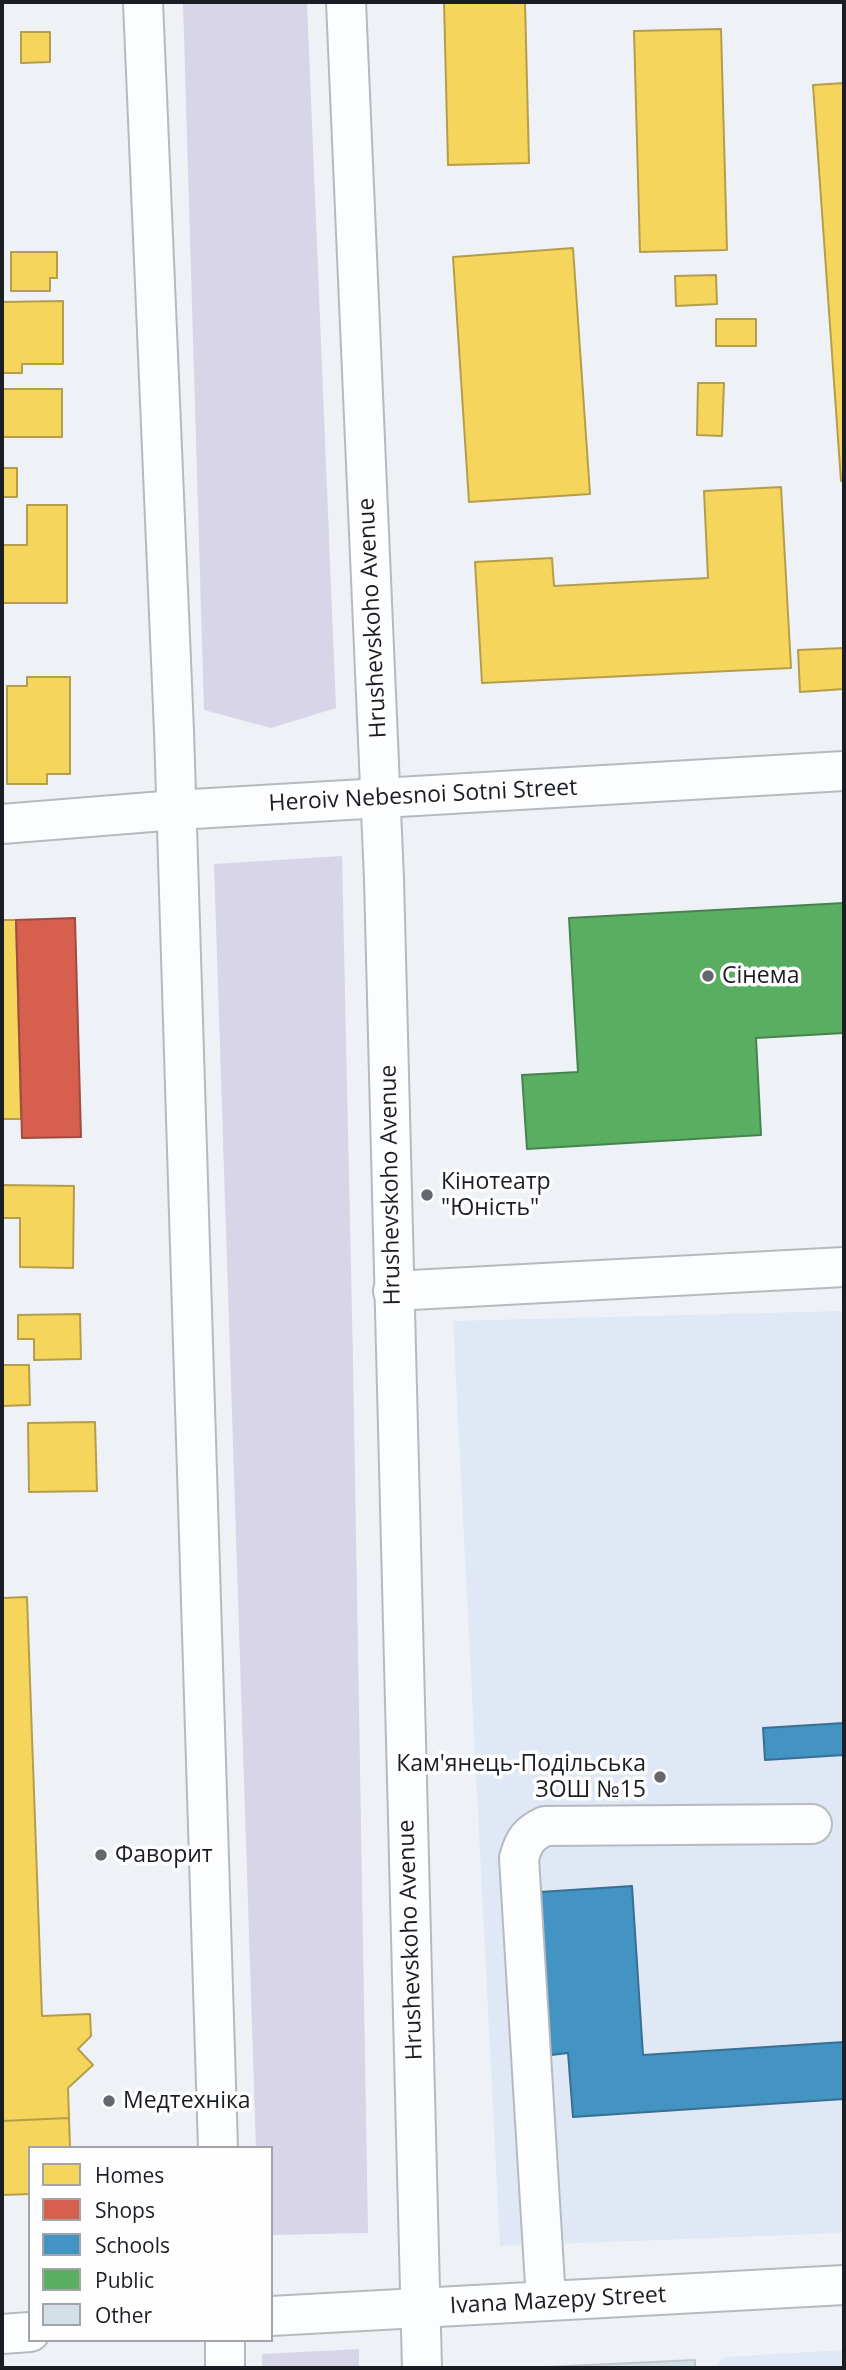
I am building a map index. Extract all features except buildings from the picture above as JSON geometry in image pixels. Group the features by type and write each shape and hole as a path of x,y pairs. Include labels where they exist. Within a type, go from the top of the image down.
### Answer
{"main road":[{"path":"143,2 176,810 218,2146"},
{"name":"Hrushevskoho Avenue","path":"346,2 381,798 422,2368"},
{"name":"Heroiv Nebesnoi Sotni Street","path":"2,824 176,810 844,771"},
{"path":"393,1291 844,1267"},
{"path":"546,2301 519,1858 524,1840 532,1832 545,1826 812,1824"},
{"name":"Ivana Mazepy Street","path":"273,2316 844,2285"},
{"path":"2,2334 28,2332"},
{"path":"225,2342 225,2368"}],"shaded area":[{"path":"183,2 307,2 336,708 271,728 204,710"},
{"path":"342,856 368,2233 273,2235 273,2146 256,2146 214,864"},
{"name":"Кам'янець-Подільська ЗОШ №15","path":"844,1311 844,2233 500,2246 453,1321"},
{"path":"359,2349 359,2368 262,2368 262,2354"},
{"path":"844,2350 844,2368 714,2368 724,2357"}],"place":[{"name":"Сінема","path":"708,976"},
{"name":"Кінотеатр \"Юність\"","path":"427,1195"},
{"name":"Кам'янець-Подільська ЗОШ №15","path":"660,1777"},
{"name":"Фаворит","path":"101,1855"},
{"name":"Медтехніка","path":"109,2101"}]}
